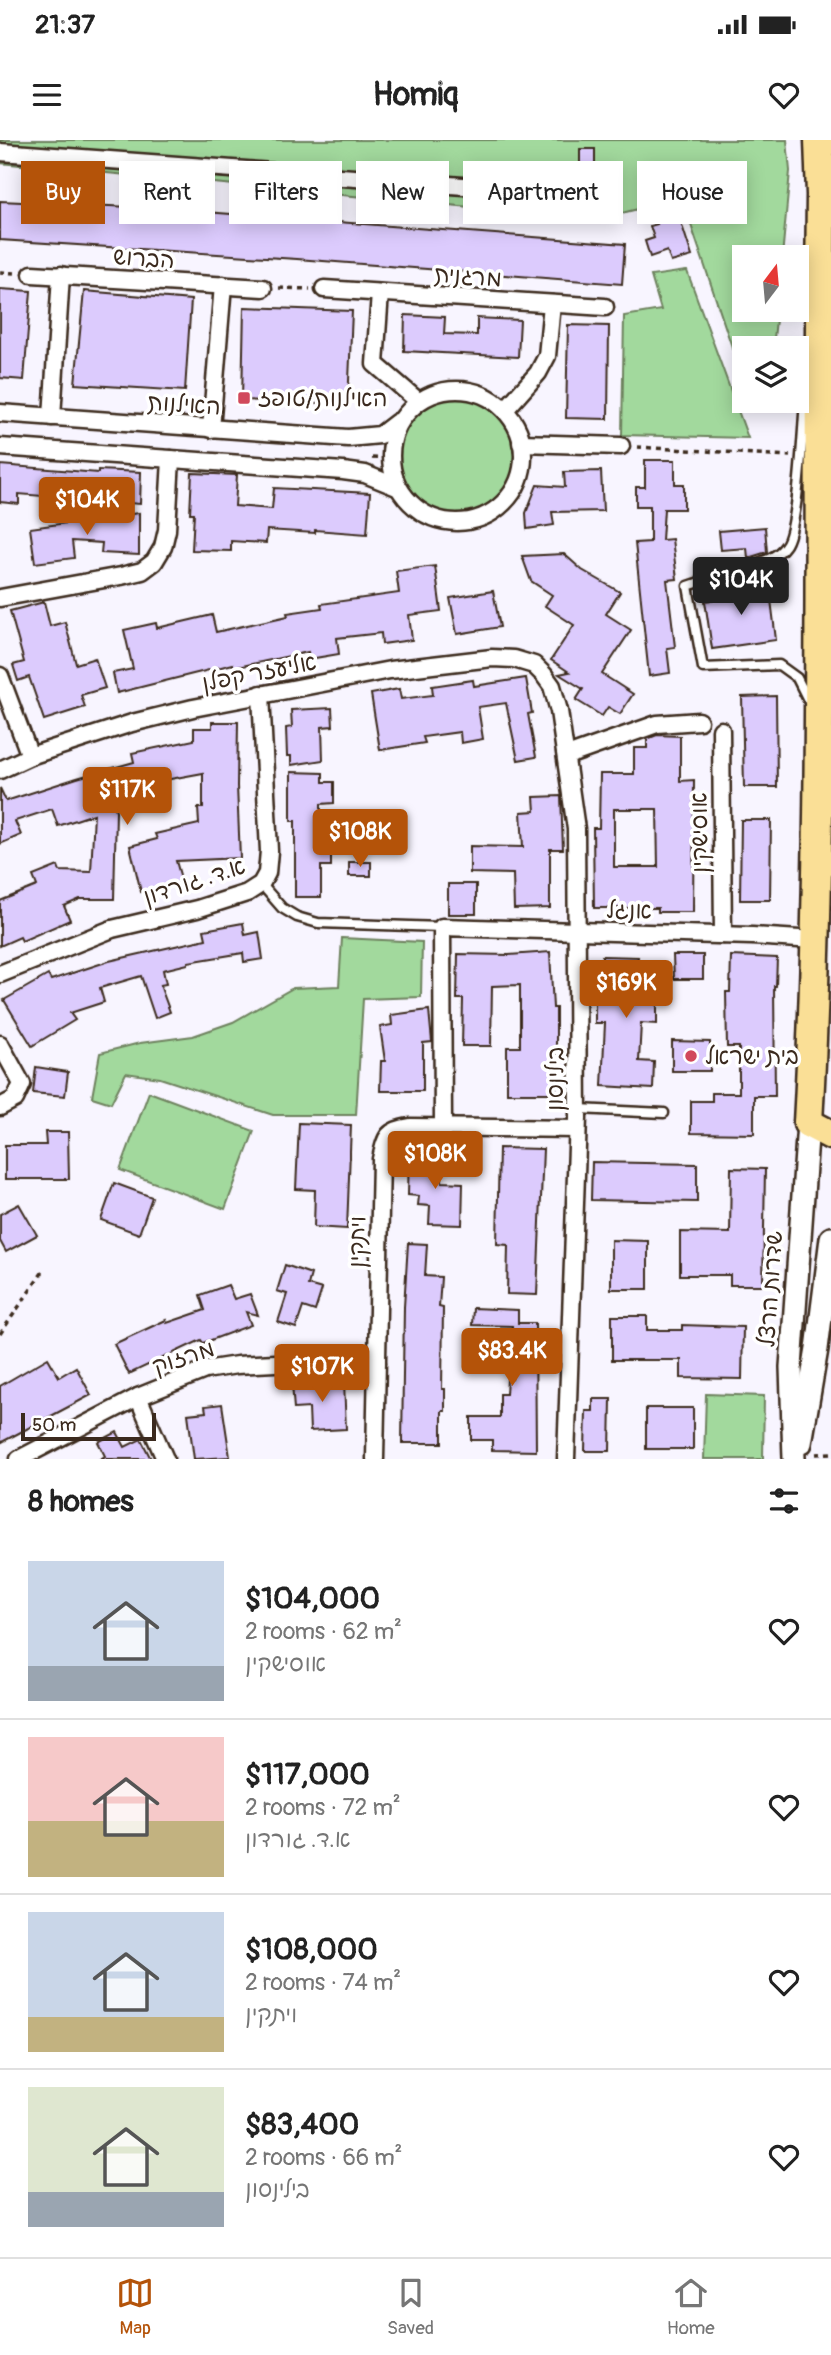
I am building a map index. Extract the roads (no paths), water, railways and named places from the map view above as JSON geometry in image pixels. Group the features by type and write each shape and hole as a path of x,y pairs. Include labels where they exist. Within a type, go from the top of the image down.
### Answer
{"highway":[{"path":"820,140 820,724 815,940 823,1126"}],"main road":[{"name":"שדרות הרצל","path":"796,1459 792,1367 823,1126"},
{"name":"שדרות הרצל","path":"796,1459 815,1362 831,1238"}],"street":[{"path":"0,152 463,186"},
{"name":"הברוש","path":"32,274 263,288"},
{"path":"52,417 61,275"},
{"path":"211,429 223,285"},
{"name":"מרגנית","path":"324,289 605,307"},
{"path":"380,293 375,364 418,401"},
{"path":"505,410 538,373 547,356 552,304"},
{"path":"462,389 486,396 505,410 518,429 523,452 521,475 512,494 496,510 474,520 451,523 431,518 412,505 397,487 390,459 391,439 401,418 418,401 439,392 462,389"},
{"name":"האילנות","path":"0,414 367,438 380,435 401,418"},
{"path":"521,443 621,446"},
{"path":"0,447 365,474 397,487"},
{"path":"0,598 121,576 142,571 155,562 163,547 167,530 171,459"},
{"name":"אליעזר קפלן","path":"0,770 30,756 132,723 261,694 390,670 492,658 514,659 534,665"},
{"name":"בילינסון","path":"534,665 552,685 567,757 576,829 578,1109 566,1459"},
{"path":"0,676 30,756"},
{"name":"א.ד. גורדון","path":"0,974 112,929 197,909 247,893 261,884 267,873 269,851 261,694"},
{"path":"567,757 657,724 699,721"},
{"name":"אוסישקין","path":"721,730 723,935"},
{"path":"442,927 443,1127"},
{"name":"אנגל","path":"442,927 815,940"},
{"path":"0,1044 22,1084 15,1099 0,1107"},
{"name":"ויתקין","path":"375,1459 381,1159 385,1139 395,1129 411,1126 577,1129"},
{"name":"מרזוק","path":"19,1459 138,1397 205,1370 237,1365 377,1363"},
{"path":"138,1397 165,1459"}],"lane":[{"path":"820,288 807,368 796,511 786,546 764,562 688,586 703,668 779,664 797,678 820,724"},
{"name":"אנגל","path":"261,884 282,908 297,917 318,923 442,927"},
{"path":"578,1109 664,1113"}],"place":[{"name":"האילנות/טופז","path":"244,398"},
{"name":"בית ישראל","path":"691,1056"}]}
